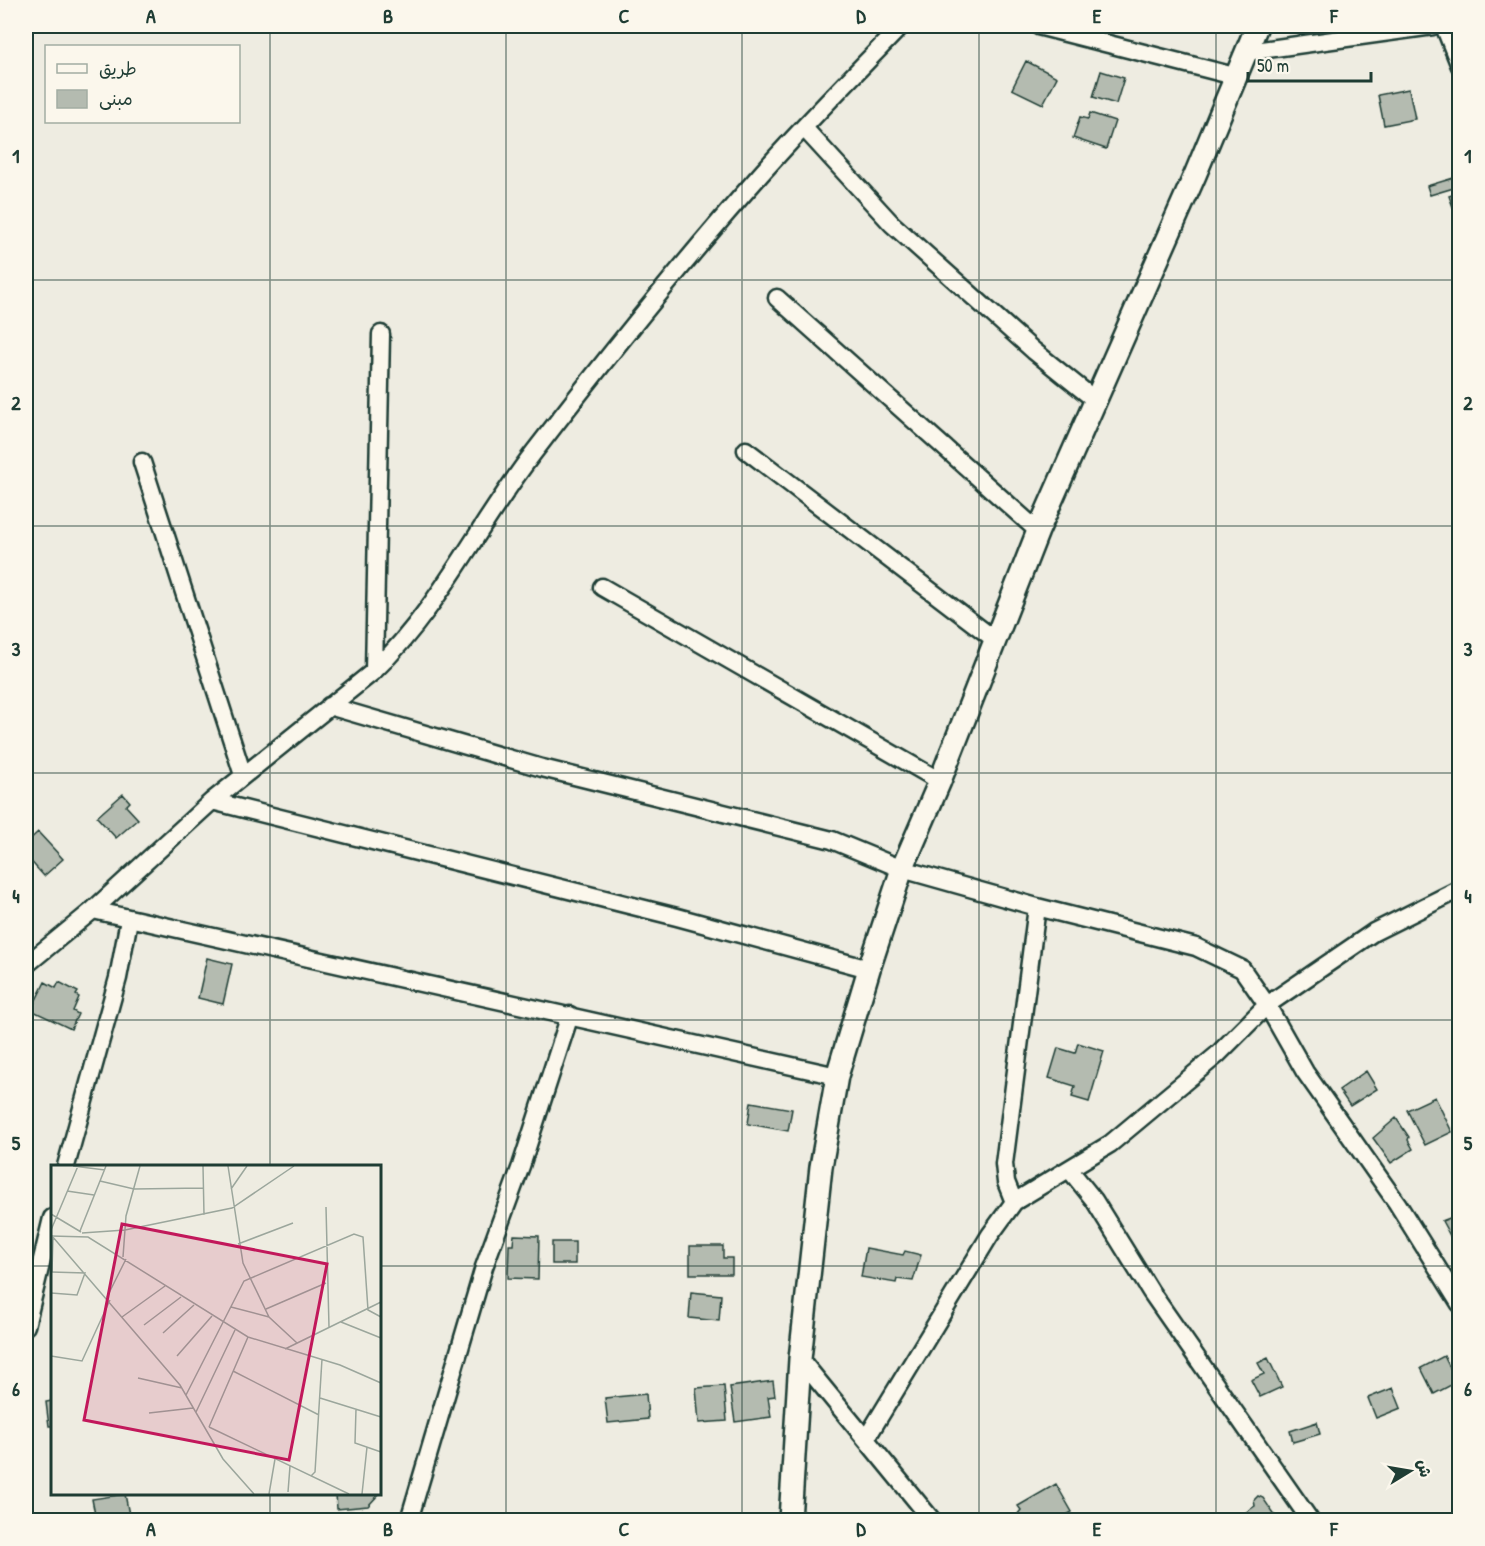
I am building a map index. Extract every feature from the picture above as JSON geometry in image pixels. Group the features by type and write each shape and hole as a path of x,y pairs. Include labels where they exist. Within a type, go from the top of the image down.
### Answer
{"street":[{"path":"26,965 93,910 212,801 374,671 410,633 540,444 717,226 804,128 901,26"},
{"path":"1038,26 1238,77"},
{"path":"790,1521 800,1359 821,1167 837,1076 869,969 902,869 940,781 1038,531 1238,77 1257,26"},
{"path":"1247,52 1433,26"},
{"path":"1444,26 1460,66"},
{"path":"804,128 892,224 1034,351 1095,400"},
{"path":"777,298 1038,531"},
{"path":"374,671 381,334"},
{"path":"746,450 994,639"},
{"path":"142,462 243,775"},
{"path":"602,586 940,781"},
{"path":"329,706 553,771 832,840 902,869 1037,907 1196,947 1220,957 1242,969 1267,1005 1305,1072 1397,1203 1460,1304"},
{"path":"212,801 677,917 869,969"},
{"path":"866,1439 990,1235 1014,1202 1110,1144 1217,1055 1267,1005 1374,932 1460,889"},
{"path":"1014,1202 1006,1182 1004,1164 1037,907"},
{"path":"93,910 129,920 570,1015 837,1076"},
{"path":"67,1165 118,978 129,920"},
{"path":"409,1521 484,1267 521,1166 570,1015"},
{"path":"1070,1169 1094,1200 1151,1292 1310,1521"},
{"path":"26,1326 51,1222"},
{"path":"800,1359 932,1521"}],"building":[{"path":"1026,61 1057,77 1043,104 1012,89"},
{"path":"1101,71 1124,78 1116,104 1093,97"},
{"path":"1409,89 1415,119 1384,125 1378,95"},
{"path":"1090,113 1115,121 1106,149 1073,138 1080,117 1088,119"},
{"path":"1460,176 1460,205 1453,207 1449,196 1458,193 1457,187 1430,195 1427,186"},
{"path":"123,794 130,802 126,806 138,819 116,838 97,817"},
{"path":"38,832 63,859 44,876 26,856 29,846 26,843"},
{"path":"207,958 232,964 223,1004 198,998"},
{"path":"45,982 56,988 59,982 78,992 76,995 79,997 73,1011 78,1014 71,1029 31,1010"},
{"path":"1078,1043 1104,1051 1089,1102 1072,1097 1075,1086 1049,1078 1058,1048 1075,1053"},
{"path":"1366,1071 1377,1089 1350,1106 1339,1090"},
{"path":"1435,1097 1452,1132 1425,1145 1407,1110"},
{"path":"751,1102 792,1109 788,1131 748,1124"},
{"path":"1396,1118 1409,1137 1408,1140 1413,1149 1391,1163 1373,1138"},
{"path":"1460,1214 1460,1241 1454,1243 1442,1221"},
{"path":"514,1235 539,1236 538,1279 508,1278 509,1245 513,1245"},
{"path":"552,1242 575,1242 575,1264 552,1264"},
{"path":"690,1246 723,1246 723,1258 732,1258 732,1274 690,1274"},
{"path":"866,1248 903,1255 905,1251 921,1255 913,1281 897,1279 896,1283 861,1277"},
{"path":"691,1292 721,1295 719,1321 689,1318"},
{"path":"1444,1356 1457,1382 1434,1394 1421,1368"},
{"path":"1268,1358 1282,1387 1260,1397 1251,1380 1264,1374 1258,1363"},
{"path":"773,1381 775,1396 768,1397 771,1417 735,1422 730,1387"},
{"path":"724,1386 727,1421 699,1423 696,1388"},
{"path":"1393,1388 1401,1408 1376,1418 1368,1398"},
{"path":"646,1394 648,1419 608,1423 605,1398"},
{"path":"51,1401 51,1426 49,1426 46,1402"},
{"path":"1317,1422 1320,1434 1293,1442 1290,1431"},
{"path":"1056,1484 1072,1512 1057,1520 1020,1520 1017,1515 1021,1510 1018,1506"},
{"path":"125,1495 130,1520 96,1520 92,1499"},
{"path":"336,1495 378,1495 368,1506 337,1509"},
{"path":"1258,1496 1263,1498 1278,1520 1237,1520 1255,1506 1254,1500"}]}
